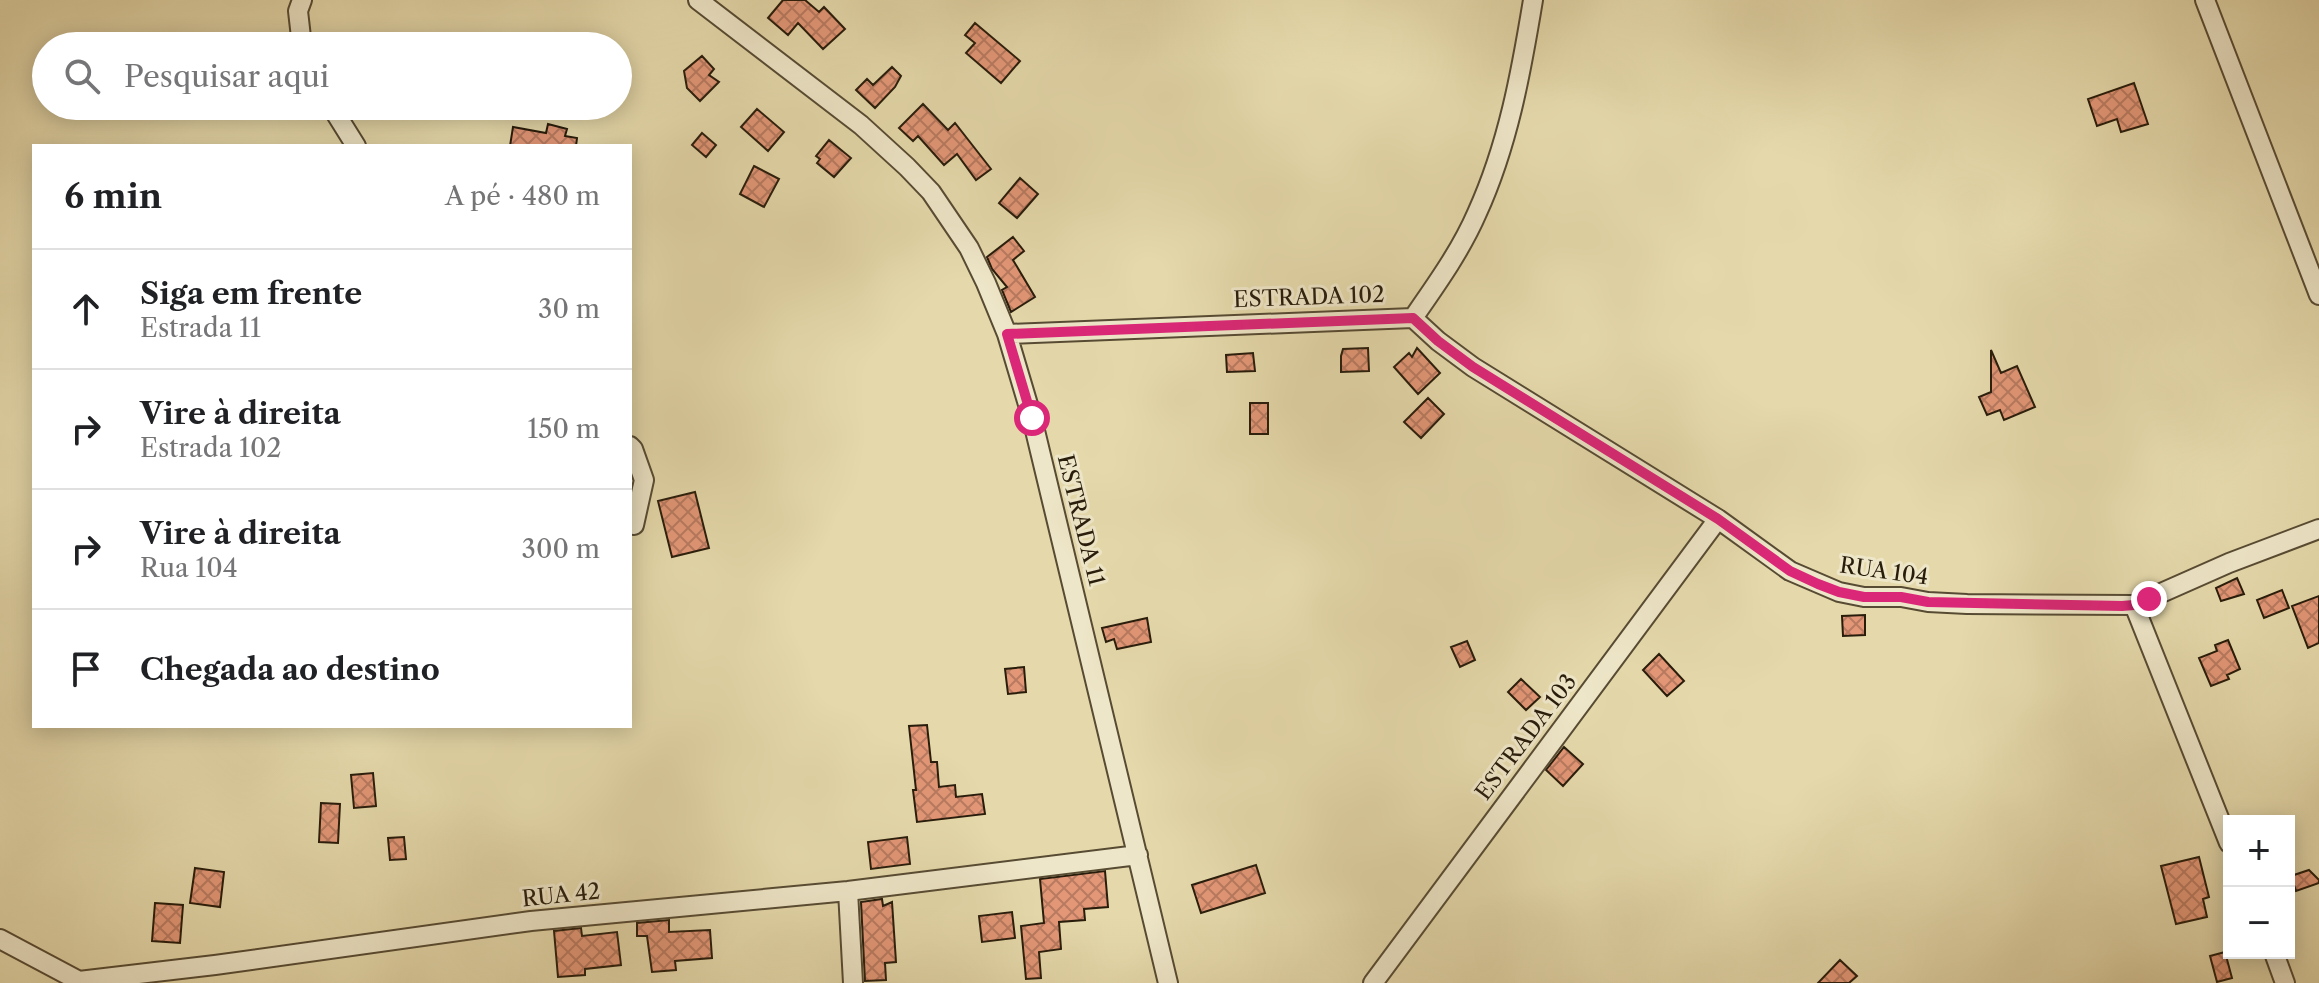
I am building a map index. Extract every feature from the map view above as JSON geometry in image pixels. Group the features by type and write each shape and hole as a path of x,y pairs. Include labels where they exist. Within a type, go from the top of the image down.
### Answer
{"street":[{"path":"299,32 298,11 302,0"},
{"name":"ESTRADA 11","path":"698,0 861,125 907,167 931,192 969,248 1007,334 1032,418 1168,983"},
{"name":"ESTRADA 102","path":"1007,334 1413,318 1477,215 1504,143 1533,0"},
{"path":"2205,0 2311,254 2319,295"},
{"path":"340,120 355,144"},
{"name":"RUA 104","path":"1413,318 1473,367 1718,519 1790,571 1839,592 1864,597 1901,597 1967,604 2134,605 2229,563 2319,529"},
{"path":"632,448 644,480 634,525"},
{"name":"ESTRADA 103","path":"1373,983 1718,519"},
{"path":"2134,605 2223,828"},
{"name":"RUA 42","path":"0,939 79,982 531,921 848,891 1138,855"},
{"path":"848,891 853,983"},
{"path":"2276,959 2285,983"}],"building":[{"path":"783,0 805,0 819,12 824,7 845,29 823,49 798,23 788,35 768,18"},
{"path":"975,23 1020,61 1001,83 966,53 975,43 965,35"},
{"path":"702,56 714,69 709,75 719,82 700,101 687,88 684,71"},
{"path":"892,67 901,76 875,108 856,90 867,79 873,85"},
{"path":"2134,83 2148,124 2121,132 2117,119 2097,126 2088,99"},
{"path":"923,104 948,130 955,123 991,169 976,180 957,154 944,165 918,136 913,141 899,128"},
{"path":"757,109 784,132 768,151 741,127"},
{"path":"548,124 567,129 565,136 577,138 576,144 510,144 513,127 546,133"},
{"path":"702,133 716,145 706,157 692,145"},
{"path":"829,140 851,158 834,177 817,163 820,159 816,156"},
{"path":"754,166 779,179 764,207 740,194"},
{"path":"1020,178 1038,194 1017,218 999,203"},
{"path":"1013,237 1024,251 1013,260 1035,297 1011,312 1002,290 1007,287 992,269 987,257"},
{"path":"1368,348 1369,371 1341,372 1343,349"},
{"path":"1417,348 1440,373 1418,394 1394,367 1409,353 1412,357"},
{"path":"1991,350 2001,373 2017,366 2035,407 2004,420 2000,410 1987,415 1979,397 1991,392"},
{"path":"1253,353 1255,371 1227,372 1226,355"},
{"path":"1428,398 1444,414 1421,438 1404,422"},
{"path":"1250,403 1268,403 1268,434 1250,434"},
{"path":"695,492 709,548 672,557 658,501"},
{"path":"2237,578 2244,594 2221,601 2216,588"},
{"path":"2282,590 2289,608 2264,618 2257,600"},
{"path":"2319,596 2319,643 2308,648 2292,606"},
{"path":"1865,615 1865,635 1843,636 1842,616"},
{"path":"1147,618 1151,642 1117,649 1114,639 1106,642 1102,628"},
{"path":"2228,640 2240,669 2227,675 2229,679 2211,686 2199,658 2217,651 2215,645"},
{"path":"1467,641 1475,660 1460,667 1451,647"},
{"path":"1659,654 1684,681 1667,696 1643,670"},
{"path":"1024,667 1026,692 1008,694 1005,669"},
{"path":"1521,679 1540,697 1526,710 1508,692"},
{"path":"927,725 931,762 937,762 939,787 955,785 956,797 982,794 985,814 917,822 909,726"},
{"path":"1564,747 1583,764 1563,786 1546,770"},
{"path":"373,773 376,806 354,808 351,775"},
{"path":"321,803 340,804 338,843 319,842"},
{"path":"404,837 406,859 390,860 388,838"},
{"path":"907,837 910,864 871,869 868,842"},
{"path":"2199,857 2209,897 2203,899 2207,917 2176,924 2161,866"},
{"path":"1256,865 1265,893 1201,913 1192,885"},
{"path":"195,868 224,872 220,907 190,903"},
{"path":"2309,870 2319,883 2296,891 2295,875"},
{"path":"1105,871 1108,907 1084,909 1085,920 1059,922 1061,949 1039,952 1041,978 1026,979 1021,926 1044,923 1040,879"},
{"path":"882,899 883,906 892,902 896,962 885,963 886,980 865,981 861,902"},
{"path":"155,903 183,905 180,943 152,941"},
{"path":"1012,912 1015,938 982,942 979,916"},
{"path":"669,920 669,932 710,930 712,958 675,961 676,970 652,972 647,936 637,936 637,923"},
{"path":"581,928 582,936 617,932 621,965 585,969 585,975 558,977 554,931"},
{"path":"2223,953 2232,978 2217,982 2210,956"},
{"path":"1840,960 1857,976 1849,983 1818,983"}],"route":[{"path":"1032,418 1007,334 1413,318 1473,367 1718,519 1790,571 1818,584 1864,597 1901,597 1967,604 2122,606 2149,599"}]}
